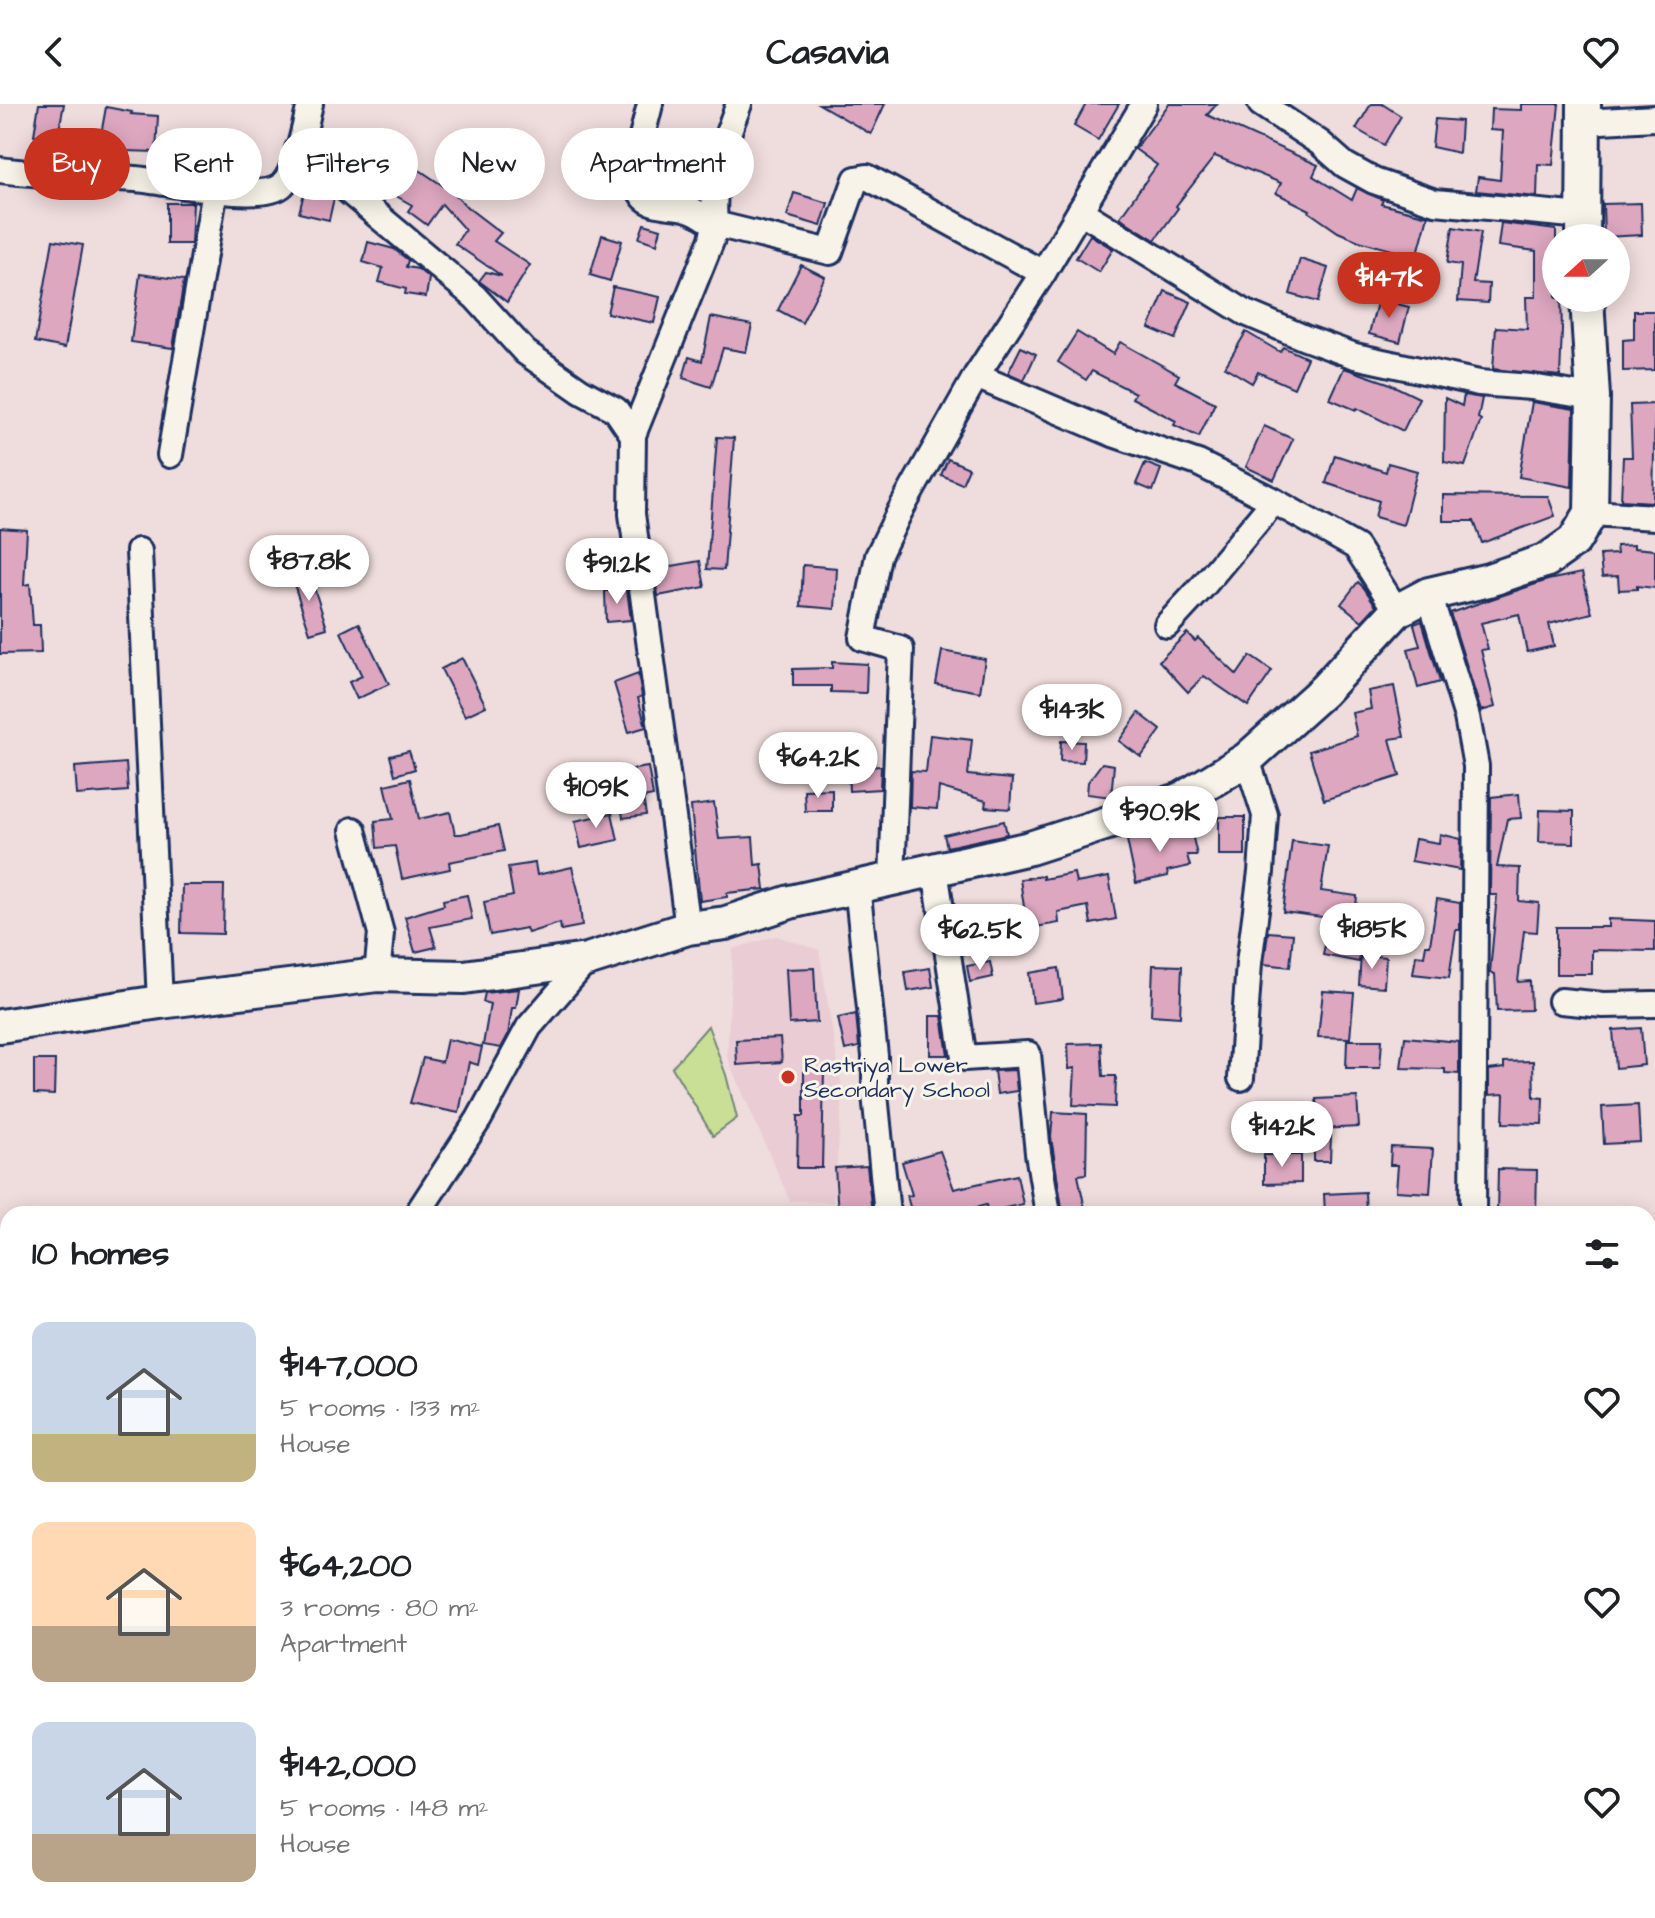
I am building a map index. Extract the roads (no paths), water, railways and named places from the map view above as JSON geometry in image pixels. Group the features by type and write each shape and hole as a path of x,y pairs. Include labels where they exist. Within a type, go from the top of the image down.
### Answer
{"street":[{"path":"304,128 310,104"},
{"path":"650,104 637,168 637,187 643,197 652,203 690,209 715,224 830,252 856,179 867,177 1043,273"},
{"path":"688,928 632,514 633,435 712,239 719,156 739,104"},
{"path":"1261,104 1320,143 1345,165 1374,181 1435,202 1565,224"},
{"path":"892,879 901,649 862,638 878,556 976,376 1043,273 1137,107"},
{"path":"1583,224 1583,113 1655,118"},
{"path":"0,170 146,180"},
{"path":"170,455 213,200"},
{"path":"359,200 475,297 525,352 581,391 616,410 633,435"},
{"path":"1080,211 1246,313 1305,338 1355,356 1479,383 1593,397"},
{"path":"0,1026 377,975 464,977 587,960 688,928 726,923 857,885 1030,848 1182,799 1247,759 1323,691 1397,611 1429,594 1489,580 1547,560 1574,541 1591,513 1593,397 1588,312"},
{"path":"976,376 1113,434 1198,463 1274,501 1356,547 1397,611"},
{"path":"1167,625 1274,501"},
{"path":"1591,513 1655,517"},
{"path":"139,551 160,1002"},
{"path":"1429,594 1467,717 1476,766 1473,1206"},
{"path":"1241,1078 1249,963 1265,815 1247,759"},
{"path":"353,830 381,933 377,975"},
{"path":"935,870 964,1058 1028,1054 1047,1206"},
{"path":"857,885 875,1056 875,1094 886,1206"},
{"path":"422,1206 479,1119 529,1027 587,960"},
{"path":"1561,1001 1603,1005 1655,1004"}],"place":[{"name":"Rastriya Lower Secondary School","path":"788,1077"}]}
